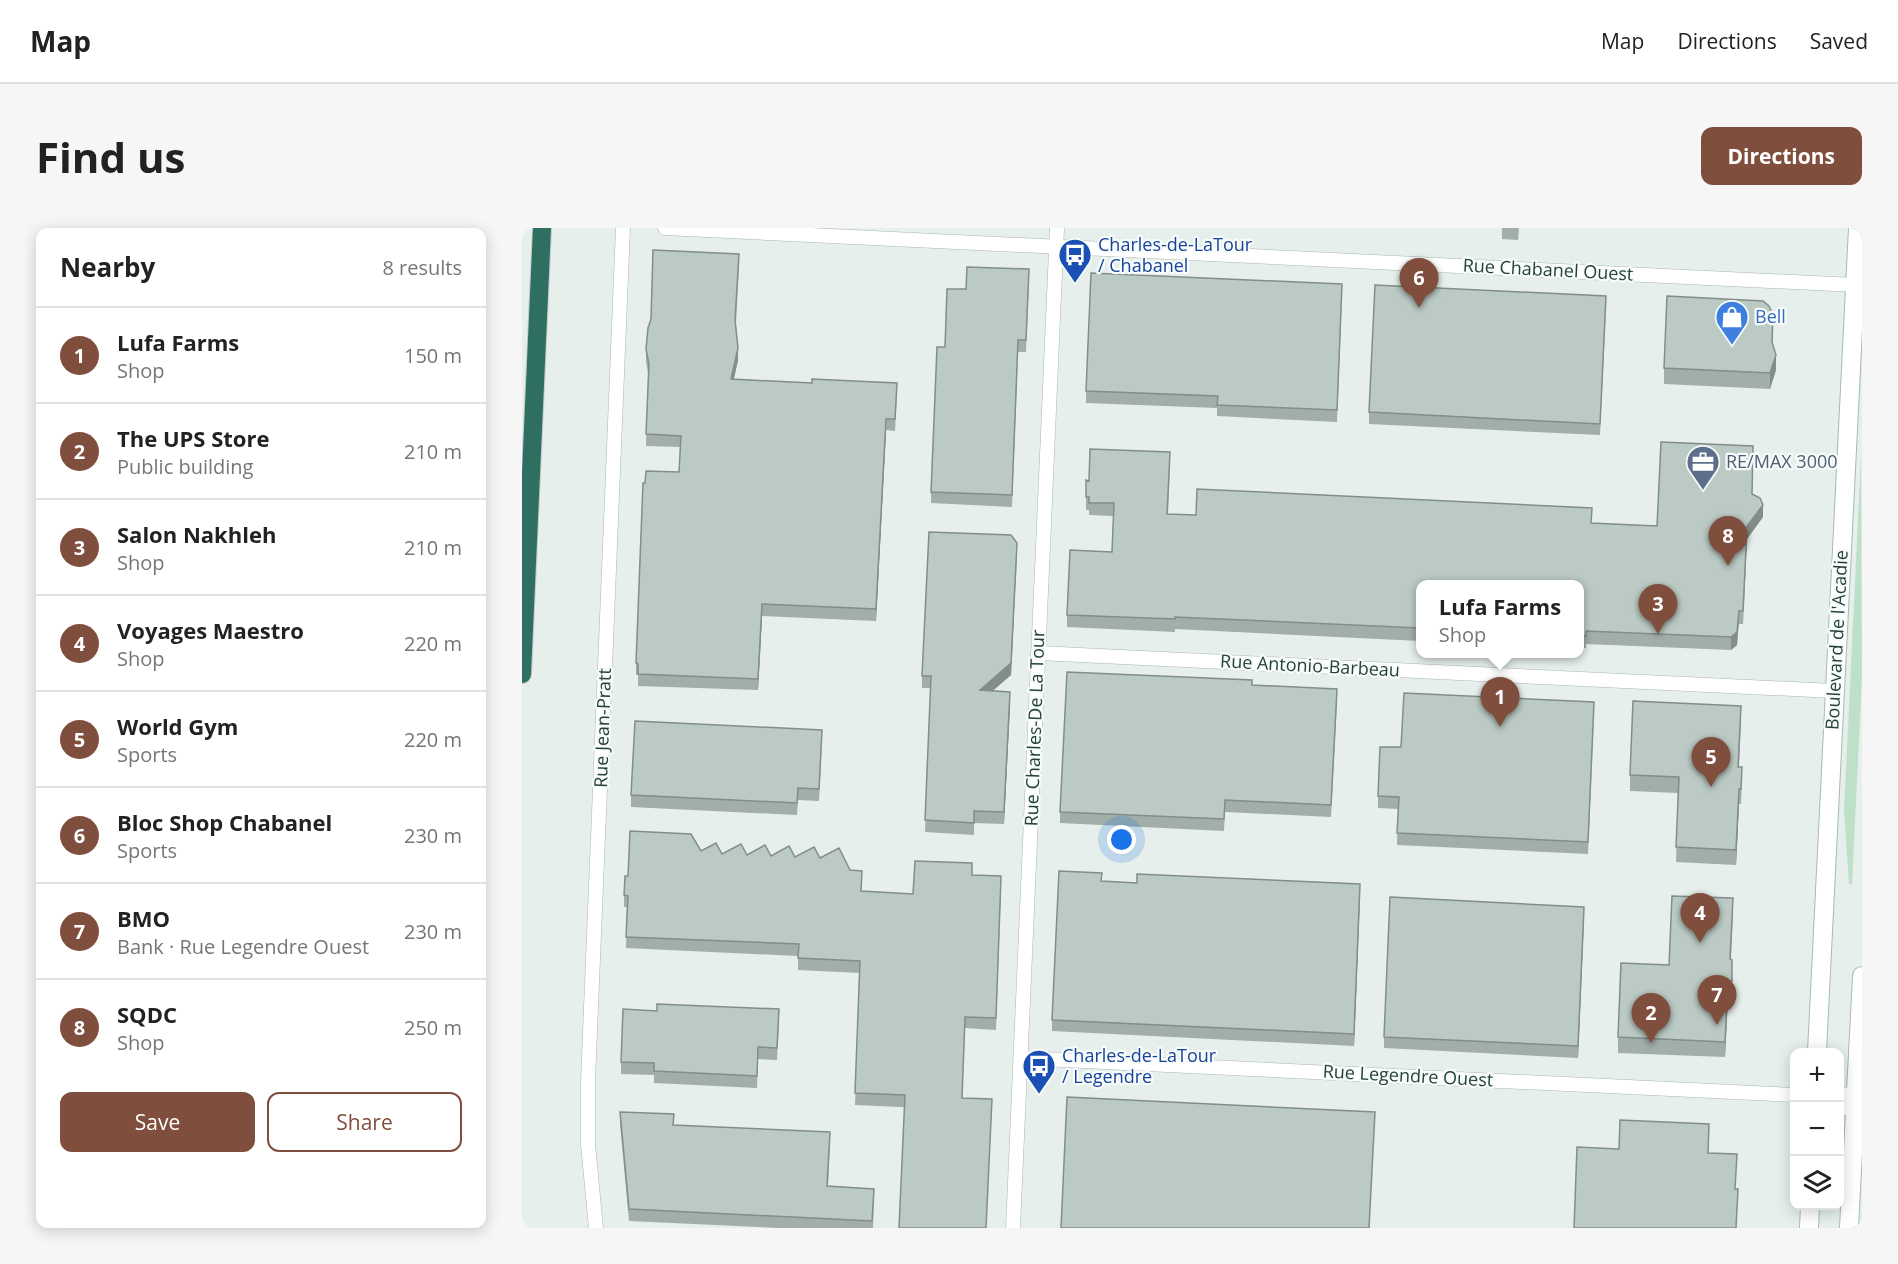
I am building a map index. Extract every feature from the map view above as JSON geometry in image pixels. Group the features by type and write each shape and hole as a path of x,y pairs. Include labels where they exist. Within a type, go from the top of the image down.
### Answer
{"highway":[{"path":"522,674 542,228"}],"main road":[{"name":"Boulevard de l'Acadie","path":"1817,1048 1834,691 1860,285 1858,228"},
{"path":"1850,1228 1857,1185 1852,1094 1862,976"},
{"path":"1809,1228 1810,1210"}],"street":[{"name":"Rue Jean-Pratt","path":"596,1228 588,1144 588,1072 623,228"},
{"name":"Rue Chabanel Ouest","path":"665,228 1860,285"},
{"name":"Rue Charles-De La Tour","path":"1014,1228 1057,228"},
{"name":"Rue Antonio-Barbeau","path":"1038,653 1834,691"},
{"name":"Rue Legendre Ouest","path":"1021,1058 1790,1095"}],"green space":[{"path":"1861,456 1862,677 1852,884 1849,884 1844,811"}],"building":[{"path":"653,250 739,254 735,320 738,348 731,379 812,383 812,379 897,383 895,419 886,419 876,609 762,604 758,679 638,674 636,663 643,483 645,483 646,471 679,472 681,436 646,434 649,364 646,349 651,319"},
{"path":"967,267 1029,269 1026,340 1018,340 1012,495 931,492 937,347 945,347 947,289 966,289"},
{"path":"1091,273 1342,284 1337,410 1217,405 1218,396 1086,391"},
{"path":"1375,285 1606,296 1600,424 1369,412"},
{"path":"1667,296 1763,301 1769,306 1773,315 1772,342 1776,355 1770,373 1664,368"},
{"path":"1661,442 1753,446 1752,494 1760,498 1763,505 1747,526 1743,611 1739,611 1737,632 1731,637 1586,631 1586,636 1584,636 1584,580 1416,580 1416,628 1175,617 1175,619 1067,615 1070,550 1112,552 1114,503 1089,503 1089,497 1086,497 1090,449 1170,452 1167,514 1196,515 1197,489 1592,508 1591,523 1657,526"},
{"path":"929,532 1011,535 1017,543 1011,663 980,690 1010,692 1004,812 974,811 974,823 925,820 931,676 922,676"},
{"path":"1067,672 1252,680 1252,685 1337,689 1331,805 1225,800 1224,819 1060,812"},
{"path":"1404,693 1594,702 1588,842 1397,833 1399,797 1378,796 1380,747 1401,747"},
{"path":"1633,701 1741,706 1738,767 1742,767 1736,850 1676,847 1679,777 1630,775"},
{"path":"635,721 822,730 819,789 798,788 797,803 631,795"},
{"path":"630,831 691,834 701,851 716,843 722,854 741,844 747,855 765,845 771,856 789,846 795,857 814,847 820,858 839,848 850,870 862,871 861,891 913,894 915,861 972,863 972,875 1001,876 996,1018 965,1017 962,1098 992,1099 986,1228 899,1228 905,1095 855,1093 860,961 798,958 799,944 626,937 628,896 624,895 625,876 628,876"},
{"path":"1059,871 1102,873 1101,881 1137,883 1137,874 1360,884 1354,1034 1052,1020"},
{"path":"1672,896 1733,898 1730,959 1732,960 1732,981 1728,981 1725,1042 1618,1037 1621,963 1669,965"},
{"path":"1390,897 1584,907 1578,1046 1384,1037"},
{"path":"657,1004 779,1009 777,1048 758,1047 757,1076 654,1071 654,1063 621,1062 623,1009 657,1011"},
{"path":"1067,1097 1375,1112 1369,1228 1061,1228"},
{"path":"620,1112 674,1114 673,1125 830,1132 827,1186 874,1189 872,1221 629,1209"},
{"path":"1620,1120 1709,1124 1708,1153 1737,1154 1736,1228 1574,1228 1577,1147 1619,1149"}],"place":[{"name":"Charles-de-LaTour / Chabanel","path":"1075,284"},
{"name":"Bloc Shop Chabanel","path":"1419,308"},
{"name":"Bell","path":"1732,346"},
{"name":"RE/MAX 3000","path":"1703,491"},
{"name":"SQDC","path":"1728,566"},
{"name":"Salon Nakhleh","path":"1658,634"},
{"name":"Lufa Farms","path":"1500,727"},
{"name":"World Gym","path":"1711,787"},
{"name":"Voyages Maestro","path":"1700,943"},
{"name":"BMO","path":"1717,1025"},
{"name":"The UPS Store","path":"1651,1043"},
{"name":"Charles-de-LaTour / Legendre","path":"1039,1095"}]}
